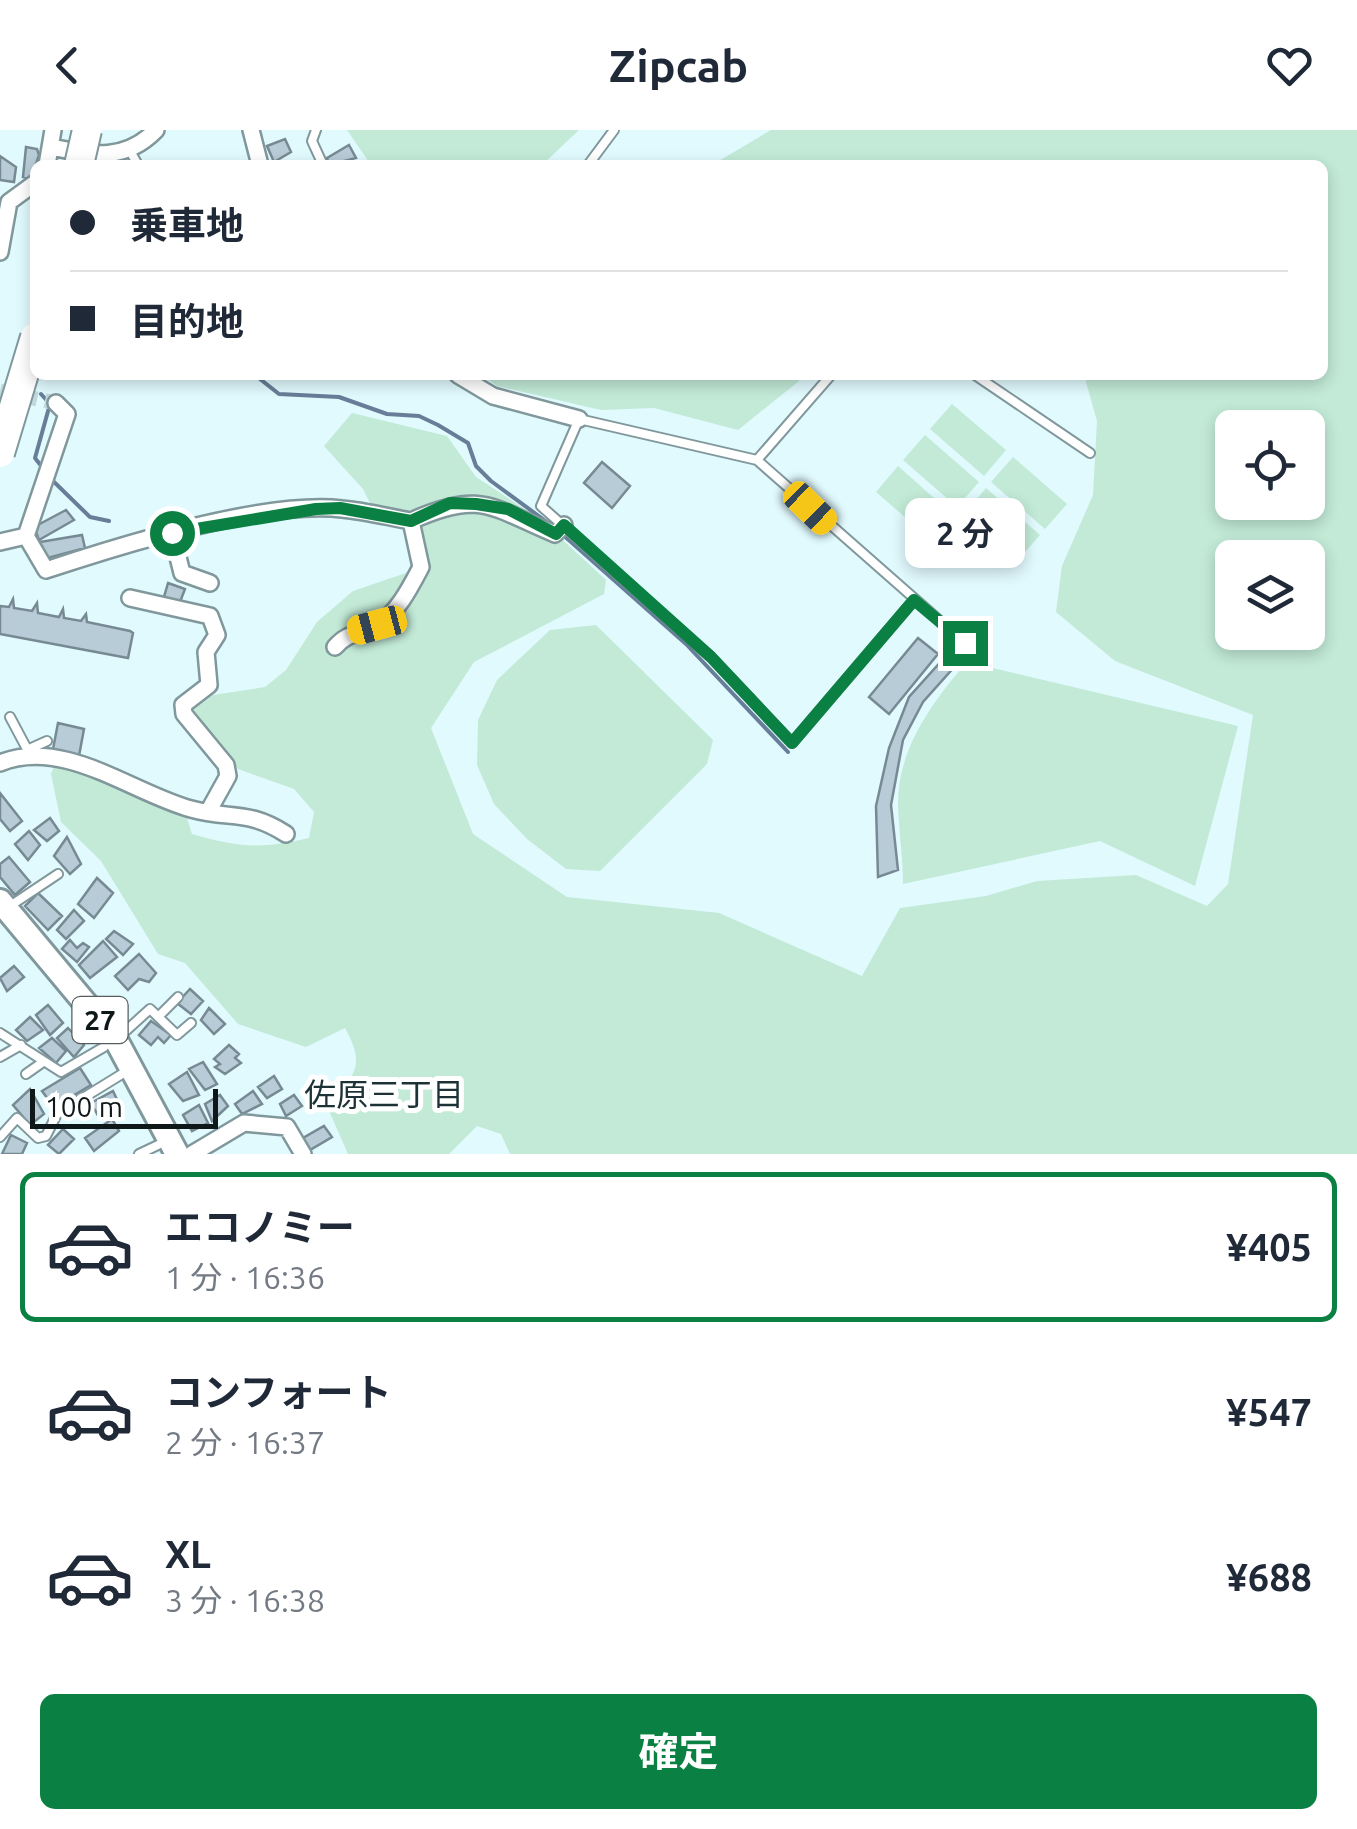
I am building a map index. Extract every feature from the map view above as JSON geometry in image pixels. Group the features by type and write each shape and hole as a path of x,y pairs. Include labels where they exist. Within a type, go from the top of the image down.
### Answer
{"highway":[{"path":"83,160 90,130"},
{"path":"0,453 30,354"},
{"path":"0,478 31,380"}],"main road":[{"name":"27","path":"2,911 110,1044 159,1152"},
{"name":"27","path":"110,1044 159,1152"}],"street":[{"path":"48,160 53,130"},
{"path":"51,148 104,158 141,146 156,130"},
{"path":"250,130 259,160"},
{"path":"0,252 9,202 30,187"},
{"path":"466,380 492,396 579,418"},
{"path":"56,403 67,414 26,536 46,570 172,533 292,510 340,508 411,521 450,503 508,509 556,534 564,525"},
{"path":"334,646 347,633 377,625 410,587 421,567 411,521"},
{"path":"172,533 182,573 210,583"},
{"path":"0,542 26,536"},
{"path":"130,598 210,616 217,635 206,652 209,685 183,705 184,714 226,765 228,776 208,812"},
{"path":"0,763 24,753 52,758 208,812 247,814 286,834"},
{"path":"192,1154 244,1123 287,1127 303,1154"}],"lane":[{"path":"316,130 312,141 321,160"},
{"path":"592,160 614,130"},
{"path":"129,149 135,160"},
{"path":"757,460 827,380"},
{"path":"982,380 1090,452"},
{"path":"914,600 792,743 711,657 541,506 579,418 613,430 757,460 965,643"},
{"path":"10,717 24,753 47,741"},
{"path":"2,911 58,874"},
{"path":"158,1016 178,997"},
{"path":"0,1033 61,1072 110,1044 150,1009 177,1035 191,1023"},
{"path":"0,1057 20,1045"},
{"path":"26,1074 42,1062"},
{"path":"0,1137 17,1118 38,1138 46,1136 57,1114 122,1074"}],"green space":[{"path":"347,130 579,130 547,160 368,160"},
{"path":"771,130 1357,130 1357,1154 510,1154 501,1134 477,1126 449,1154 348,1154 330,1113 356,1064 345,1028 306,1047 238,1024 185,963 158,954 101,861 61,822 51,774 59,754 123,790 186,815 192,834 250,845 309,838 314,812 294,789 238,769 190,712 213,695 265,687 286,670 317,622 353,591 412,571 414,511 371,505 363,489 324,446 352,413 447,436 476,477 540,519 606,580 604,594 474,662 431,728 473,834 567,897 719,913 862,976 900,908 986,896 1037,881 1136,875 1207,906 1228,884 1253,715 1115,661 1056,612 1062,566 1093,495 1097,421 1085,380 1328,380 1328,160 720,160"},
{"path":"489,380 799,381 738,430 654,408 601,410 497,386"},
{"path":"952,404 1006,450 984,476 930,429"},
{"path":"925,435 979,482 957,507 903,460"},
{"path":"1013,457 1067,504 1045,529 991,482"},
{"path":"898,466 951,513 929,538 876,492"},
{"path":"986,488 1040,535 1018,560 964,514"},
{"path":"596,625 713,740 707,764 600,871 566,869 527,839 494,804 477,765 478,720 497,680 550,630"},
{"path":"967,662 1238,726 1195,886 1100,841 903,884 898,806 903,766 930,710"}],"building":[{"path":"285,139 291,152 273,160 267,146"},
{"path":"349,145 356,158 328,160"},
{"path":"26,147 37,149 37,160 30,160 30,179 23,177"},
{"path":"0,156 16,167 14,182 0,180"},
{"path":"602,462 630,486 612,508 584,483"},
{"path":"66,510 74,520 39,540 34,527"},
{"path":"82,535 85,548 44,559 40,542"},
{"path":"168,583 185,589 180,602 164,597"},
{"path":"13,599 14,608 32,611 37,603 38,613 59,617 63,609 64,618 81,621 86,614 87,622 130,631 133,633 128,658 0,634 0,606 9,607"},
{"path":"918,638 938,654 889,714 869,697"},
{"path":"954,647 964,656 923,702 903,740 891,805 898,870 878,877 876,806 889,748 909,697"},
{"path":"58,723 84,729 79,756 53,749"},
{"path":"0,793 22,821 10,831 0,819"},
{"path":"50,818 59,831 47,841 34,830"},
{"path":"29,831 40,845 28,860 15,844"},
{"path":"67,837 81,864 70,874 54,856"},
{"path":"9,857 30,882 15,895 0,877 0,864"},
{"path":"97,878 113,893 94,918 78,904"},
{"path":"38,893 62,916 48,930 25,906"},
{"path":"74,910 84,921 66,939 57,930"},
{"path":"114,931 133,944 123,955 106,939"},
{"path":"70,940 77,948 83,943 89,947 77,962 62,949"},
{"path":"103,941 117,957 90,978 79,965"},
{"path":"139,954 156,973 149,982 139,979 128,990 115,976"},
{"path":"14,966 24,977 7,991 0,978"},
{"path":"190,989 203,1001 191,1014 177,1003"},
{"path":"48,1005 63,1023 50,1035 36,1015"},
{"path":"209,1008 225,1024 214,1034 201,1020"},
{"path":"30,1017 43,1030 27,1041 16,1030"},
{"path":"151,1021 171,1035 164,1043 158,1037 151,1045 139,1035"},
{"path":"68,1028 84,1045 74,1057 57,1038"},
{"path":"52,1038 66,1051 56,1063 39,1048"},
{"path":"229,1045 239,1054 235,1058 241,1063 225,1074 215,1067 220,1064 214,1059"},
{"path":"203,1062 217,1084 205,1090 189,1069"},
{"path":"80,1068 91,1085 54,1107 42,1091"},
{"path":"187,1072 199,1095 183,1101 169,1084"},
{"path":"274,1076 282,1089 267,1098 258,1087"},
{"path":"30,1089 44,1114 30,1125 13,1105"},
{"path":"113,1091 121,1108 100,1119 91,1103"},
{"path":"253,1091 262,1104 242,1114 235,1104"},
{"path":"220,1095 228,1106 212,1121 205,1104"},
{"path":"294,1095 302,1106 286,1116 280,1104"},
{"path":"199,1105 208,1123 192,1131 183,1115"},
{"path":"112,1119 119,1131 94,1151 85,1138"},
{"path":"324,1126 332,1137 310,1150 303,1138"},
{"path":"63,1129 74,1139 59,1154 48,1145"},
{"path":"11,1135 27,1143 22,1154 2,1154"}],"waterway":[{"path":"261,380 279,394 339,397 387,414 419,416 438,425 468,443 476,466 491,481 555,528"},
{"path":"41,394 50,404 35,458 42,467"},
{"path":"50,478 90,517 109,521"},
{"path":"562,534 686,644 788,752"}],"tunnel":[{"path":"0,391 56,403"}],"district":[{"name":"佐原三丁目","path":"384,1095"}],"route":[{"path":"172,533 292,510 340,508 411,521 450,503 508,509 530,524 556,534 564,525 711,657 792,743 914,600 965,643"}]}
